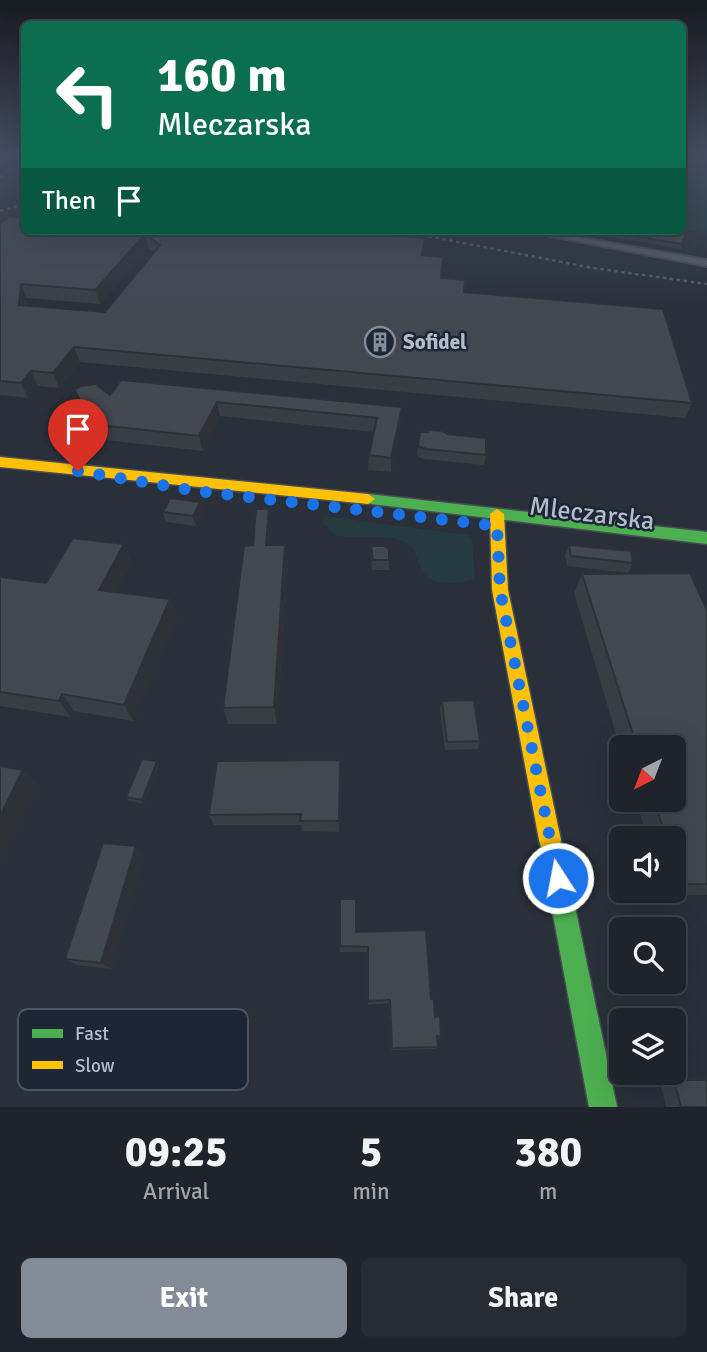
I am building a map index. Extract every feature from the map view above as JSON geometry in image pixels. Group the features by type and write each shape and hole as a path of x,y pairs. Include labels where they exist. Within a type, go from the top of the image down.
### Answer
{"main road":[{"name":"Mleczarska","path":"0,462 250,485 707,551"},
{"name":"Mleczarska","path":"497,520 707,538"},
{"path":"497,520 500,590 603,1107"}],"street":[{"path":"551,235 707,263"}],"green space":[{"path":"686,208 707,208 707,233 686,230"},
{"path":"324,516 467,535 472,539 475,579 453,583 437,581 424,574 415,552 407,543 387,537 336,536 323,523"}],"building":[{"path":"8,217 21,218 21,235 144,235 95,290 21,284 19,305 105,312 160,245 146,235 382,235 425,238 422,255 443,257 441,278 465,280 464,292 663,309 692,403 74,347 53,373 31,371 21,383 0,381 0,223"},
{"path":"628,235 685,235 682,244"},
{"path":"121,380 402,407 391,458 369,455 377,418 217,402 199,436 62,421 54,417 66,408 82,405 75,390 81,386 96,384 110,395"},
{"path":"428,430 486,438 486,455 418,446 420,432"},
{"path":"170,498 200,502 193,516 163,512"},
{"path":"256,509 269,509 266,545 285,545 274,707 223,708 244,546 253,545"},
{"path":"73,538 124,544 99,590 170,599 124,705 62,694 59,701 0,692 0,577 46,583"},
{"path":"569,545 631,551 633,563 571,556"},
{"path":"371,546 384,546 389,549 389,560 373,560"},
{"path":"690,573 707,610 707,884 686,884 686,826 662,826 658,812 686,812 686,735 633,735 582,574"},
{"path":"474,700 480,741 447,742 442,701"},
{"path":"142,759 157,761 142,800 126,797"},
{"path":"340,760 339,821 300,821 301,814 209,815 217,761"},
{"path":"0,766 23,770 0,816"},
{"path":"103,843 136,846 101,963 65,959"},
{"path":"340,899 356,899 356,932 426,930 431,999 434,999 435,1017 440,1016 441,1036 437,1036 438,1047 392,1048 390,1000 368,1001 368,947 340,946"},
{"path":"686,1080 707,1080 707,1107 681,1107 675,1085 686,1085"}],"railway":[{"path":"0,211 11,208"},
{"path":"422,235 593,268 707,284"}],"traffic: fast":[{"path":"368,499 707,538"},
{"path":"550,840 603,1107"}],"traffic: slow":[{"path":"0,462 368,499"},
{"path":"497,514 500,590 550,840"}],"place":[{"name":"Sofidel","path":"380,342"}],"route":[{"path":"78,471 197,491 497,526 500,590 558,878"}]}
